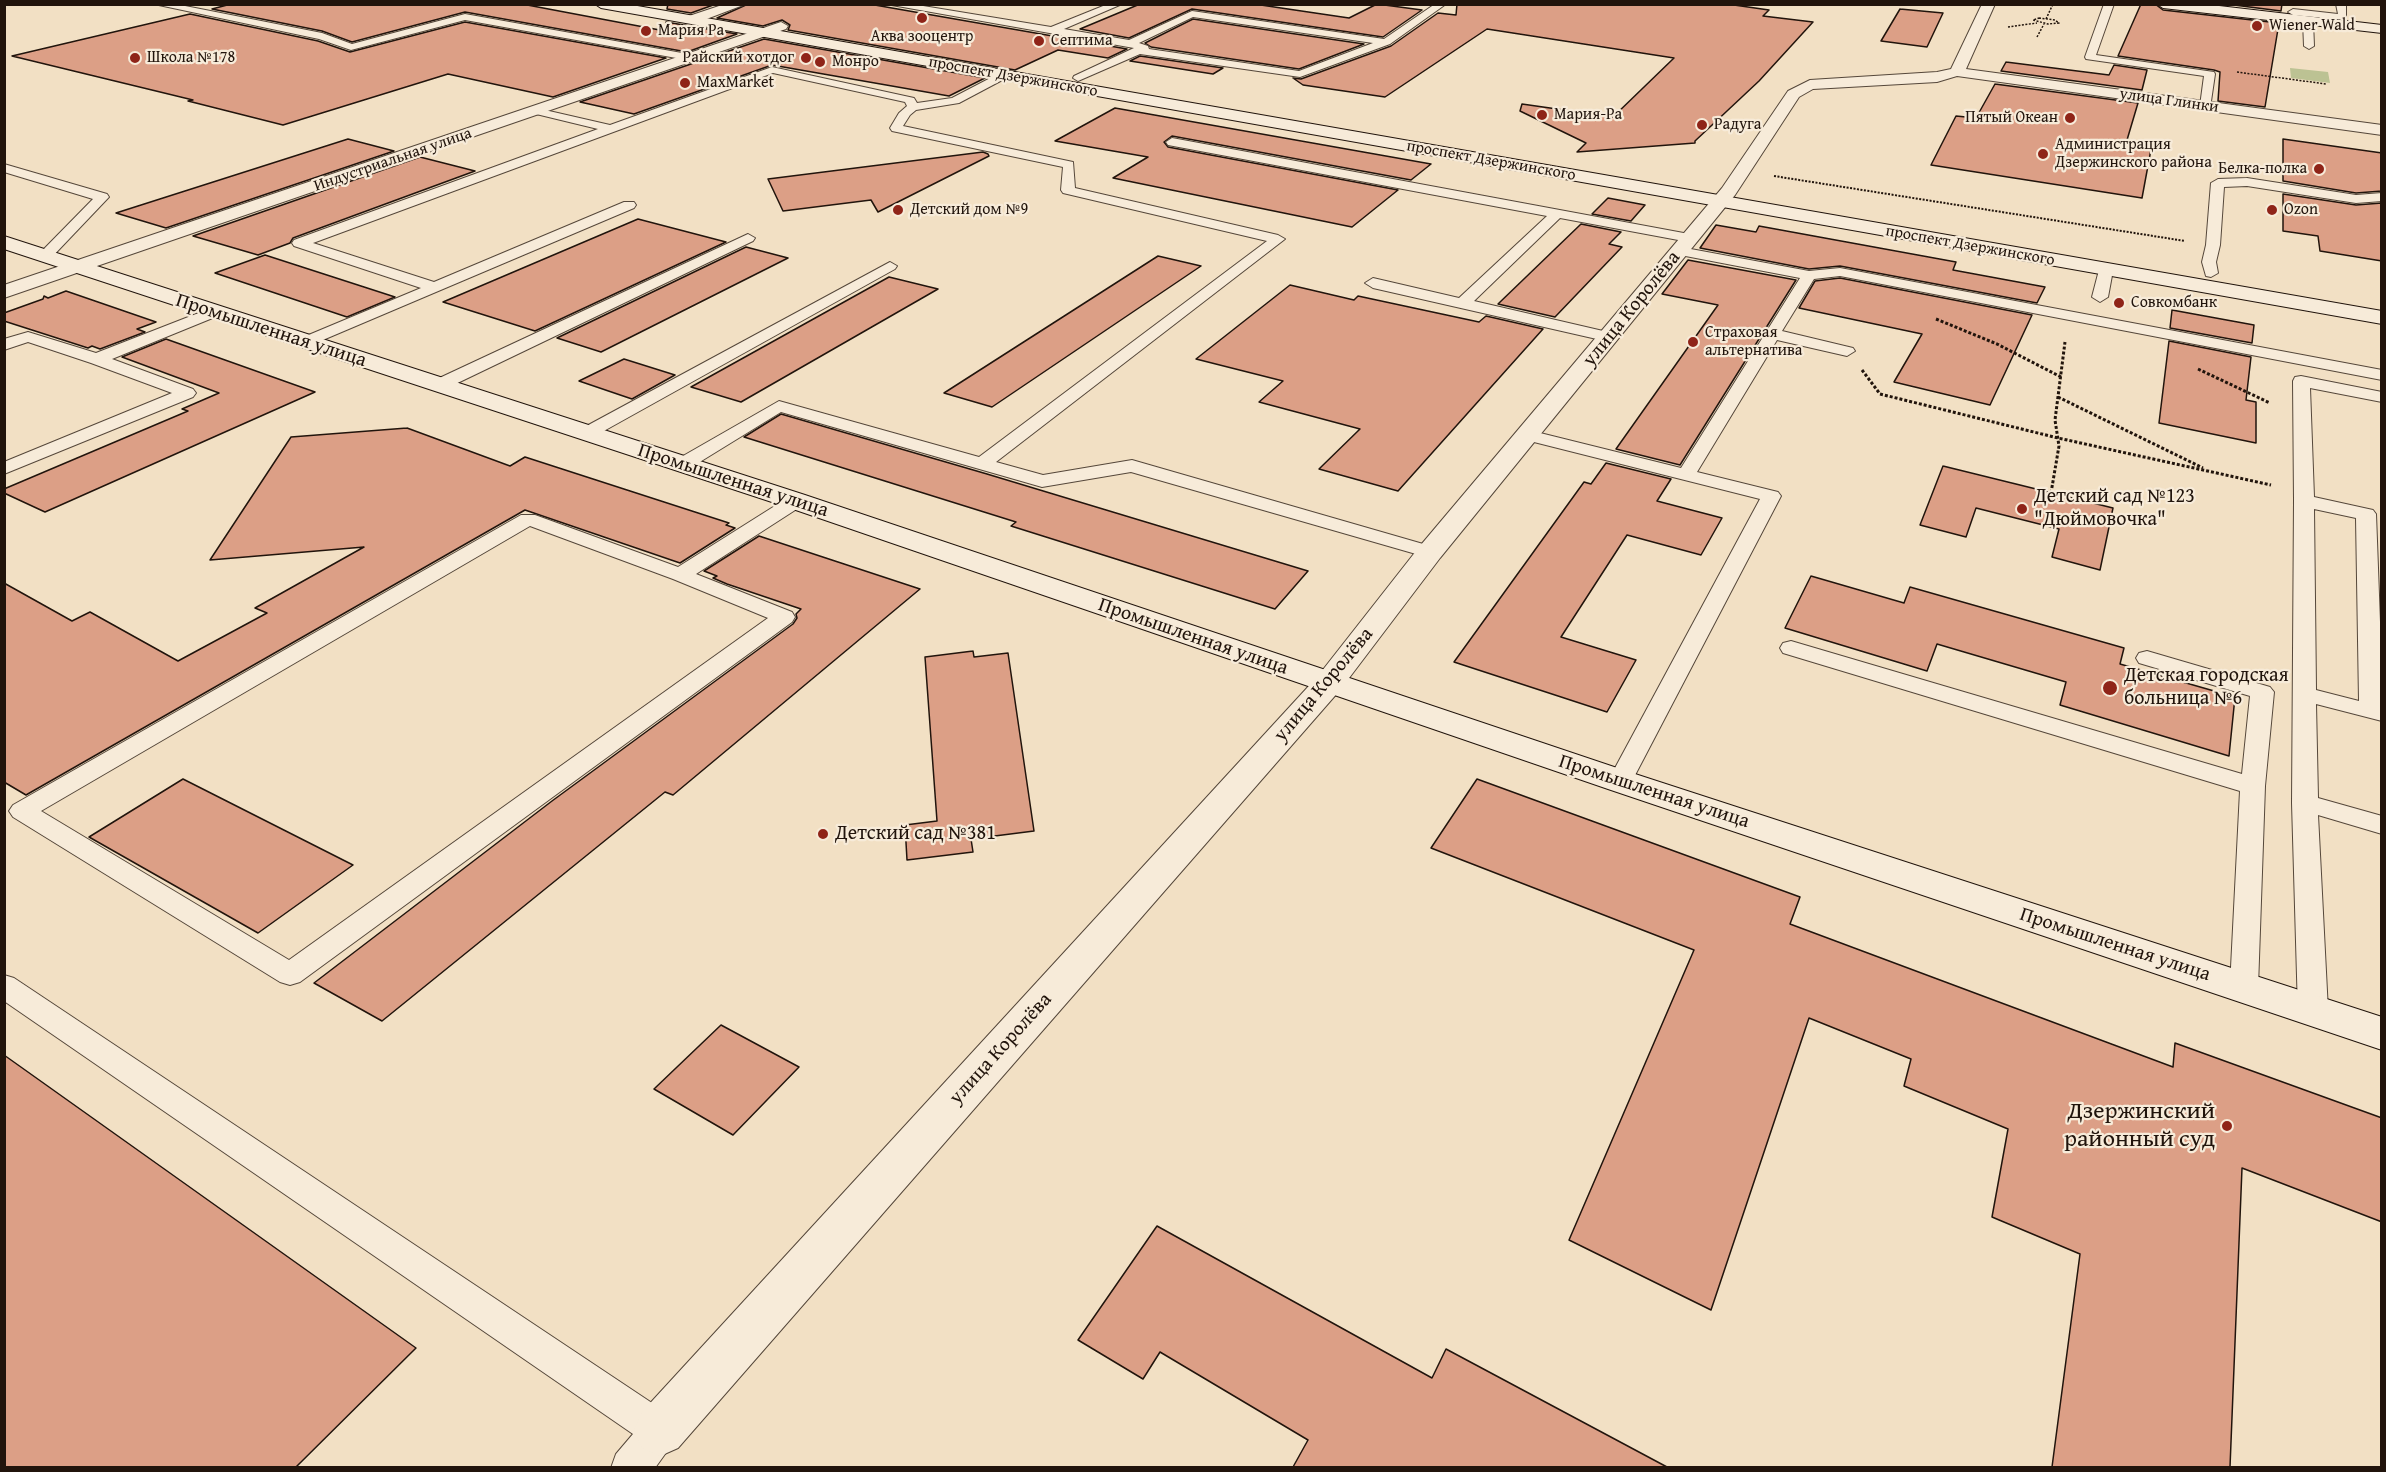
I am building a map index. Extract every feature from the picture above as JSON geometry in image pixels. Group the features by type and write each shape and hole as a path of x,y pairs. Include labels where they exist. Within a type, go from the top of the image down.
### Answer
{"street":[{"name":"проспект Дзержинского","path":"601,4 1004,75 1725,196 2382,302"},
{"name":"проспект Дзержинского","path":"657,4 1078,78 1725,196 2106,270 2382,318"},
{"path":"691,20 740,4"},
{"path":"1957,72 1989,4"},
{"path":"2163,4 2298,14 2361,32 2382,29"},
{"name":"Индустриальная улица","path":"4,292 781,26"},
{"name":"улица Глинки","path":"1957,72 2382,130"},
{"name":"улица Королёва","path":"660,1430 1329,683 1430,552 1725,196 1793,94 1810,85 1937,77 1957,72"},
{"name":"Промышленная улица","path":"4,242 77,268 796,501 1620,781 2382,1034"}],"lane":[{"path":"159,4 322,36 351,47 465,16 693,58"},
{"path":"890,4 1300,74 1386,42 1442,4"},
{"path":"1052,30 1118,4"},
{"path":"2109,4 2091,58 2215,74 2206,106"},
{"path":"2309,46 2298,14 2343,18 2341,4"},
{"path":"1078,78 1192,14 1386,42"},
{"path":"434,287 299,243 772,70 910,100 913,107"},
{"path":"982,464 1278,239 1068,190 1069,165 896,128 905,113 913,107 955,101 1004,75"},
{"path":"536,111 611,129"},
{"path":"1172,142 1558,213 1809,275 1840,272 2382,375"},
{"path":"4,168 102,197 45,256"},
{"path":"2211,273 2209,262 2213,245 2218,183 2247,182 2356,199 2382,197"},
{"path":"305,342 629,205"},
{"path":"1463,303 1558,213"},
{"path":"439,385 748,238"},
{"path":"587,433 890,266"},
{"path":"2100,297 2106,270"},
{"path":"1686,475 1809,275"},
{"path":"1373,283 1610,337"},
{"path":"97,359 214,312"},
{"path":"1773,334 1847,351"},
{"path":"4,345 28,337 97,359 187,393 4,470"},
{"path":"2313,1011 2305,803 2304,497 2301,381 2382,397"},
{"path":"683,464 778,406 1042,481 1132,466 1430,552"},
{"path":"1528,435 1771,496 1620,781"},
{"path":"2304,497 2366,514 2376,713 2305,694"},
{"path":"680,575 796,501"},
{"path":"528,519 680,575 784,617 290,974 22,811 528,519"},
{"path":"1791,648 2253,786"},
{"path":"2147,658 2262,692 2253,786 2244,987"},
{"path":"2305,803 2382,825"},
{"path":"4,987 660,1430 630,1467"}],"path":[{"path":"2046,19 2053,4"},
{"path":"2046,19 2059,23 2044,24 2033,20 2046,19"},
{"path":"2007,28 2037,22"},
{"path":"2037,38 2044,24"},
{"path":"2215,74 2211,69 2326,84"},
{"path":"1773,176 2213,245"},
{"path":"1931,317 1997,344 2061,377"},
{"path":"2051,493 2059,446 2055,420 2066,333 2096,320"},
{"path":"1847,351 1880,394 2058,438 2209,471 2304,497"},
{"path":"2058,396 2209,471"}],"green space":[{"path":"2290,68 2328,72 2330,83 2291,78"}],"building":[{"path":"231,4 522,4 665,31 666,22 737,34 687,52 465,12 352,42 322,31 212,9"},
{"path":"668,4 716,4 691,13 667,9"},
{"path":"748,4 869,4 1127,49 1108,58 1058,50 1015,70 788,30 790,25 782,20 763,26 717,18"},
{"path":"1140,4 1254,4 1349,18 1377,4 1422,10 1383,37 1192,9 1129,38 1080,29"},
{"path":"1457,4 1727,4 1769,10 1763,16 1813,22 1759,81 1695,143 1577,152 1586,143 1520,111 1522,104 1613,117 1674,58 1487,29 1385,97 1303,85 1293,78 1301,79 1391,46 1438,13 1456,15"},
{"path":"2141,4 2155,4 2163,10 2279,23 2265,107 2218,101 2220,72 2118,56"},
{"path":"2226,4 2282,4 2281,11"},
{"path":"1900,9 1943,13 1927,47 1881,41"},
{"path":"190,14 318,41 350,52 465,22 666,58 553,97 448,74 283,125 188,101 193,100 12,56"},
{"path":"1193,19 1364,44 1299,69 1151,47 1145,43"},
{"path":"764,39 985,78 949,96 772,65 634,114 580,102"},
{"path":"1140,56 1223,68 1213,74 1130,61"},
{"path":"2006,62 2109,75 2114,65 2147,70 2142,90 2001,71"},
{"name":"Администрация Дзержинского района","path":"1995,84 2138,103 2127,140 2152,144 2142,198 1931,165 1956,116 1976,118"},
{"path":"1115,108 1431,164 1411,180 1172,136 1164,142 1168,147 1398,190 1352,227 1113,178 1148,157 1055,141"},
{"path":"348,139 394,151 166,228 116,213"},
{"path":"2283,139 2382,153 2382,191 2356,193 2283,181"},
{"path":"983,152 989,156 878,212 871,200 783,211 768,179"},
{"path":"420,157 475,171 293,238 290,243 258,255 193,236"},
{"path":"2283,194 2356,205 2382,203 2382,261 2320,251 2318,236 2283,231"},
{"path":"1608,198 1645,205 1631,221 1592,214"},
{"path":"638,219 726,242 535,331 443,302"},
{"path":"1581,224 1621,232 1609,244 1622,247 1555,317 1498,304"},
{"path":"1716,225 1756,232 1759,226 1956,262 1953,270 2045,287 2037,303 1840,266 1809,269 1700,248"},
{"path":"746,247 788,258 601,352 557,338"},
{"path":"265,255 395,297 347,317 215,273"},
{"path":"1158,256 1201,266 992,407 944,393"},
{"path":"1688,260 1796,280 1680,465 1616,449 1718,305 1662,294"},
{"path":"889,277 938,289 741,402 691,387"},
{"path":"1840,278 2032,315 1990,405 1894,382 1922,334 1799,308 1815,281"},
{"path":"1290,285 1354,300 1358,296 1479,322 1486,316 1543,329 1398,491 1319,469 1360,429 1259,402 1283,381 1196,359"},
{"path":"66,291 156,322 137,329 145,332 100,349 92,346 88,348 4,321 4,313 43,299 44,296 48,298"},
{"path":"2172,310 2254,325 2252,343 2170,328"},
{"path":"166,339 315,392 45,512 4,493 4,489 188,411 182,409 219,393 122,357"},
{"path":"2169,341 2251,357 2246,400 2256,402 2256,443 2159,423"},
{"path":"624,359 675,375 632,399 579,381"},
{"path":"781,414 1308,571 1275,609 1011,526 1016,522 744,437"},
{"path":"407,428 510,466 525,457 729,523 726,525 735,528 680,563 525,510 26,795 4,782 4,583 72,621 90,612 178,661 267,613 255,608 364,547 210,560 291,437"},
{"path":"1606,463 1671,479 1657,501 1722,518 1701,555 1627,535 1561,637 1636,660 1607,712 1454,662 1584,482 1591,484"},
{"name":"Детский сад №123 \"Дюймовочка\"","path":"1943,466 2113,508 2100,570 2052,557 2059,529 1976,508 1966,537 1920,525"},
{"path":"759,536 920,589 673,795 665,792 382,1021 314,983 552,801 793,624 797,618 796,614 801,609 727,584 713,578 717,576 704,571"},
{"path":"1811,576 1904,603 1910,587 2124,648 2120,664 2235,697 2229,756 2060,705 2066,682 1937,644 1927,671 1785,628"},
{"path":"973,651 974,657 1008,653 1034,831 971,839 973,852 907,860 905,825 937,821 925,657"},
{"path":"183,779 353,865 258,933 89,837"},
{"name":"Дзержинский районный суд","path":"1477,779 1800,897 1790,924 2173,1067 2175,1043 2382,1118 2382,1222 2242,1168 2230,1467 2052,1467 2080,1254 1992,1217 2008,1129 1904,1086 1911,1059 1809,1018 1711,1310 1569,1240 1694,950 1431,848"},
{"path":"721,1025 799,1067 733,1135 654,1089"},
{"path":"4,1055 416,1348 296,1467 4,1467"},
{"path":"1157,1226 1432,1378 1446,1349 1667,1467 1293,1467 1308,1440 1160,1352 1143,1379 1078,1340"}],"place":[{"name":"Аква зооцентр","path":"922,18"},
{"name":"Wiener Wald","path":"2257,26"},
{"name":"Мария Ра","path":"646,31"},
{"name":"Септима","path":"1039,41"},
{"name":"Школа №178","path":"135,58"},
{"name":"Райский хотдог","path":"806,58"},
{"name":"Монро","path":"820,62"},
{"name":"MaxMarket","path":"685,83"},
{"name":"Мария-Ра","path":"1542,115"},
{"name":"Пятый Океан","path":"2070,118"},
{"name":"Радуга","path":"1702,125"},
{"name":"Администрация Дзержинского района","path":"2043,154"},
{"name":"Белка-полка","path":"2319,169"},
{"name":"Детский дом №9","path":"898,210"},
{"name":"Ozon","path":"2272,210"},
{"name":"Совкомбанк","path":"2119,303"},
{"name":"Страховая альтернатива","path":"1693,342"},
{"name":"Детский сад №123 \"Дюймовочка\"","path":"2022,509"},
{"name":"Детская городская больница №6","path":"2110,688"},
{"name":"Детский сад №381","path":"823,834"},
{"name":"Дзержинский районный суд","path":"2227,1126"}]}
